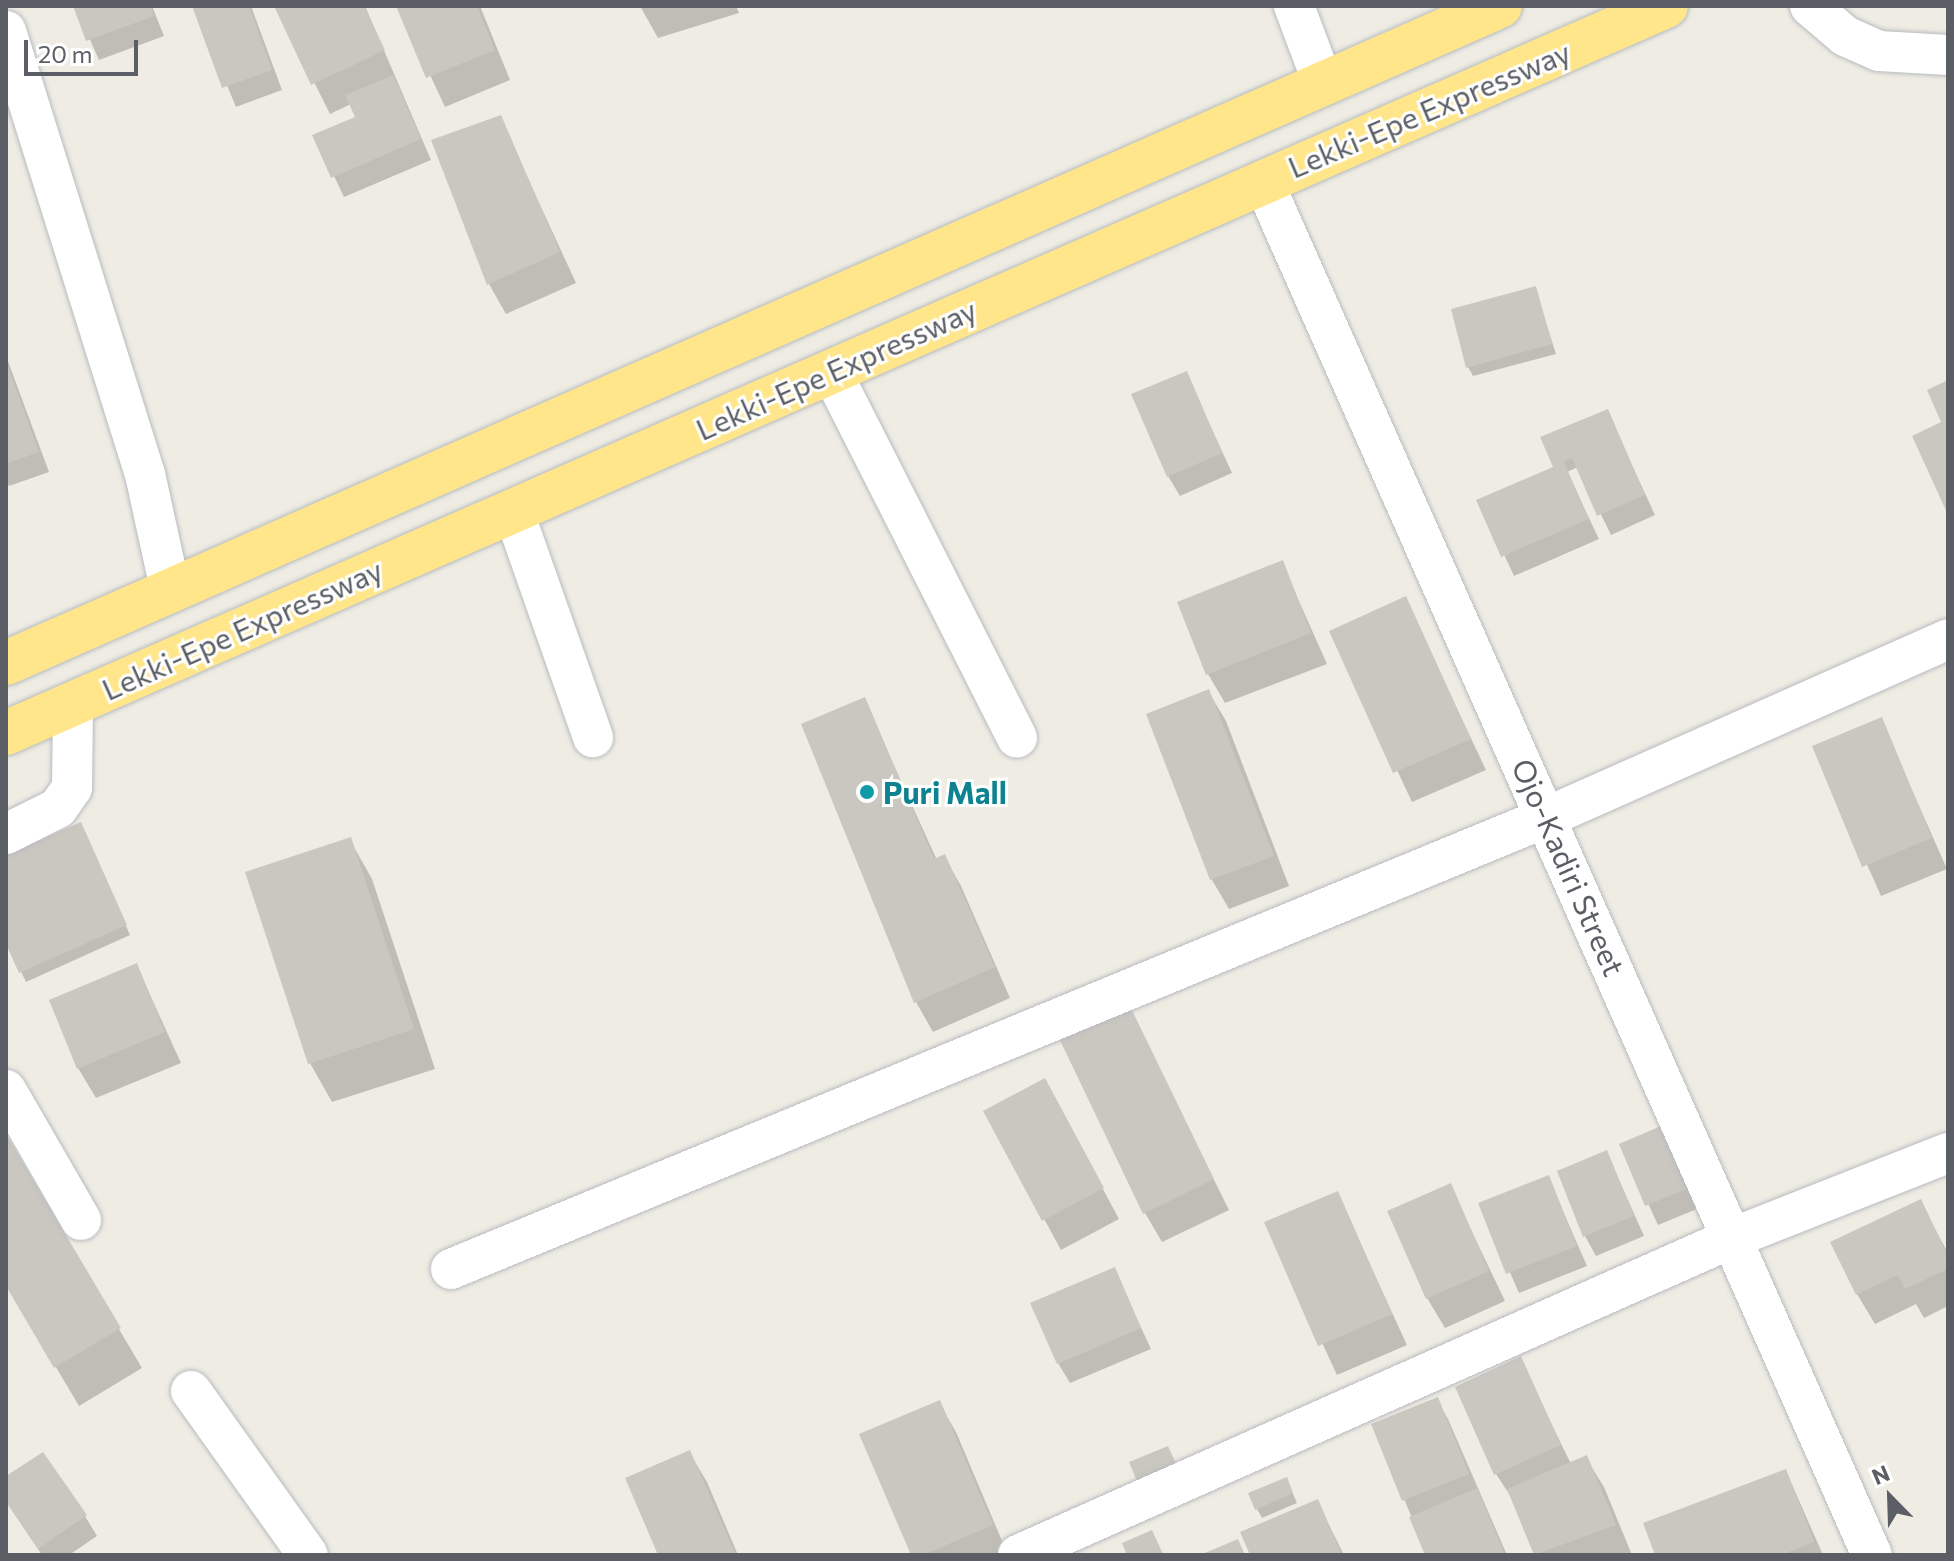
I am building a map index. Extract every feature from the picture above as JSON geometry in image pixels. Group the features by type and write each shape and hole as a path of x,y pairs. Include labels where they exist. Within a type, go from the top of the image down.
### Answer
{"highway":[{"path":"6,663 1500,6"},
{"name":"Lekki-Epe Expressway","path":"6,733 1666,6"}],"street":[{"path":"6,14 27,6"},
{"path":"1294,6 1323,83"},
{"path":"1810,6 1845,36 1879,51 1923,58 1948,55"},
{"path":"6,31 145,474 170,589"},
{"name":"Ojo-Kadiri Street","path":"1263,181 1872,1555"},
{"path":"831,371 1017,738"},
{"path":"513,510 593,737"},
{"path":"451,1269 1547,817 1948,639"},
{"path":"6,834 58,808 72,788 73,703"},
{"path":"6,1090 81,1220"},
{"path":"1018,1555 1732,1238 1948,1153"},
{"path":"191,1391 308,1555"}],"building":[{"path":"73,6 150,6 154,16 86,41"},
{"path":"192,6 249,6 272,70 222,88"},
{"path":"274,6 364,6 385,50 311,85"},
{"path":"396,6 477,6 495,50 426,78"},
{"path":"393,75 421,139 331,178 312,135 355,117 345,95"},
{"path":"501,115 560,252 487,285 431,140"},
{"path":"1536,286 1552,344 1466,368 1451,309"},
{"path":"6,361 39,452 6,464"},
{"path":"1187,371 1222,453 1167,477 1131,394"},
{"path":"1948,380 1948,515 1912,436 1941,422 1927,390"},
{"path":"1608,409 1645,495 1597,516 1572,458 1564,462 1589,519 1501,557 1476,500 1553,467 1540,437"},
{"path":"1283,560 1311,633 1206,675 1177,602"},
{"path":"1406,596 1471,739 1393,773 1329,631"},
{"path":"1209,689 1274,856 1210,880 1146,714"},
{"path":"865,697 934,859 945,854 995,967 914,1003 801,724"},
{"path":"1882,717 1932,838 1862,867 1812,746"},
{"path":"81,822 127,925 19,973 6,944 6,855"},
{"path":"351,837 414,1029 308,1064 245,872"},
{"path":"137,963 165,1032 77,1069 49,1000"},
{"path":"1128,1002 1214,1179 1143,1214 1058,1036"},
{"path":"1045,1078 1104,1188 1042,1221 983,1111"},
{"path":"1661,1126 1687,1189 1645,1206 1619,1144"},
{"path":"6,1134 121,1328 54,1368 6,1286"},
{"path":"1607,1150 1634,1216 1583,1237 1557,1171"},
{"path":"1549,1175 1577,1246 1506,1274 1478,1203"},
{"path":"1451,1183 1489,1271 1426,1299 1387,1211"},
{"path":"1338,1191 1392,1314 1318,1346 1264,1222"},
{"path":"1921,1199 1948,1256 1948,1269 1905,1289 1898,1275 1856,1295 1830,1242"},
{"path":"1115,1267 1141,1328 1057,1364 1030,1303"},
{"path":"1521,1356 1561,1445 1494,1475 1455,1387"},
{"path":"1438,1397 1469,1474 1402,1501 1371,1424"},
{"path":"940,1400 993,1525 923,1555 911,1555 859,1434"},
{"path":"1168,1446 1178,1468 1139,1486 1129,1462"},
{"path":"690,1450 736,1555 658,1555 625,1478"},
{"path":"43,1452 87,1515 38,1549 6,1502 6,1476"},
{"path":"1587,1455 1616,1525 1534,1555 1507,1489"},
{"path":"1786,1469 1814,1542 1781,1555 1655,1555 1643,1523"},
{"path":"1287,1477 1293,1493 1255,1510 1248,1493"},
{"path":"1477,1488 1505,1555 1425,1555 1409,1517"},
{"path":"1318,1499 1342,1555 1250,1555 1240,1532"},
{"path":"1152,1530 1163,1554 1127,1555 1122,1543"},
{"path":"1238,1539 1245,1555 1200,1555"}],"place":[{"name":"Puri Mall","path":"867,792"}]}
